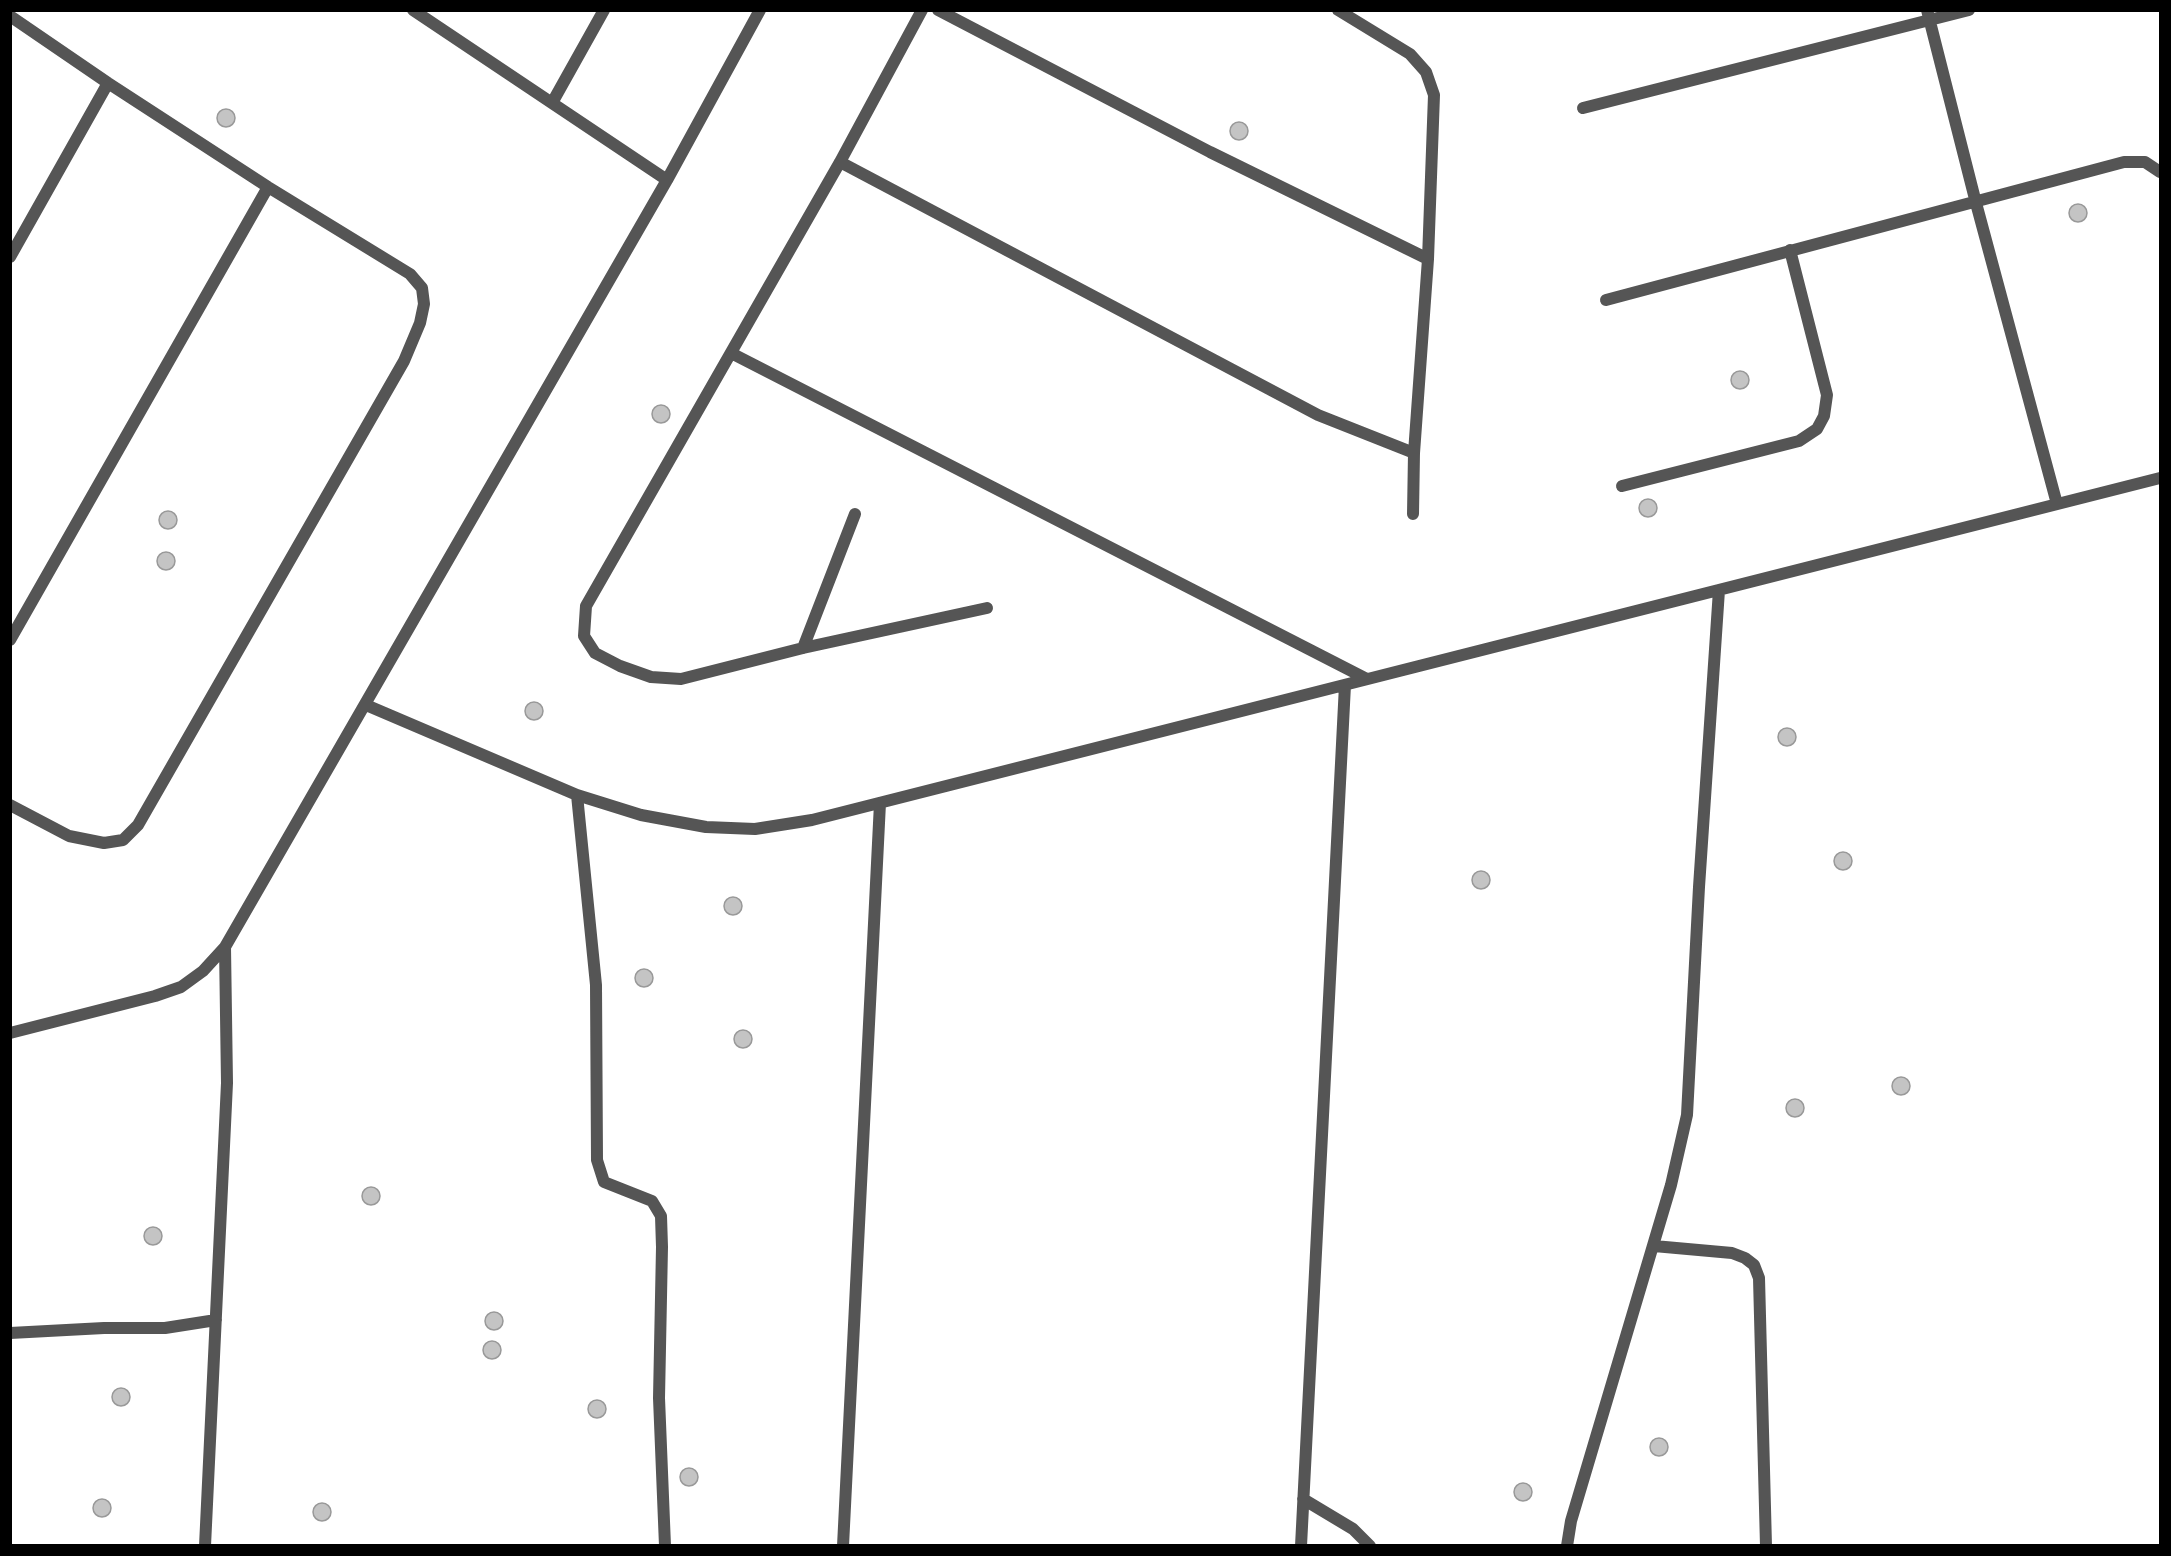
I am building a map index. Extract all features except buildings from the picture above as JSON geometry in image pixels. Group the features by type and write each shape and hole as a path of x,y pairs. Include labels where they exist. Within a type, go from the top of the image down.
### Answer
{"street":[{"path":"413,10 667,180"},
{"path":"552,104 604,10"},
{"path":"10,1032 155,996 181,987 203,970 225,947 667,180 760,10"},
{"path":"922,10 840,162 586,606 584,636 595,653 620,666 651,677 681,679 803,648 987,608"},
{"path":"938,10 1221,157 1428,259"},
{"path":"1583,108 1928,16 1969,10"},
{"path":"1345,12 1410,54 1426,72 1434,95 1428,259 1414,453 1413,514"},
{"path":"10,16 268,187 410,274 422,288 424,304 420,323 404,361 138,825 123,840 104,843 69,837 10,806"},
{"path":"1928,16 2057,504"},
{"path":"10,257 108,83"},
{"path":"840,162 1318,415 1414,453"},
{"path":"1606,300 2124,162 2145,162 2160,172"},
{"path":"10,639 268,187"},
{"path":"1622,486 1799,441 1817,429 1824,416 1827,395 1790,250"},
{"path":"730,353 1367,680"},
{"path":"366,705 577,795 641,815 706,827 754,829 812,820 2160,478"},
{"path":"803,648 855,514"},
{"path":"1567,1545 1571,1521 1654,1246 1679,1155 1686,1114 1719,590"},
{"path":"1301,1545 1345,685"},
{"path":"577,795 596,985 597,1160 604,1182 652,1201 661,1216 659,1398 665,1545"},
{"path":"843,1545 880,803"},
{"path":"205,1545 227,1083 225,947"},
{"path":"1654,1246 1732,1253 1745,1258 1754,1265 1759,1278 1766,1545"},
{"path":"10,1333 104,1328 165,1328 216,1320"},
{"path":"1303,1499 1353,1528 1370,1545"}]}
